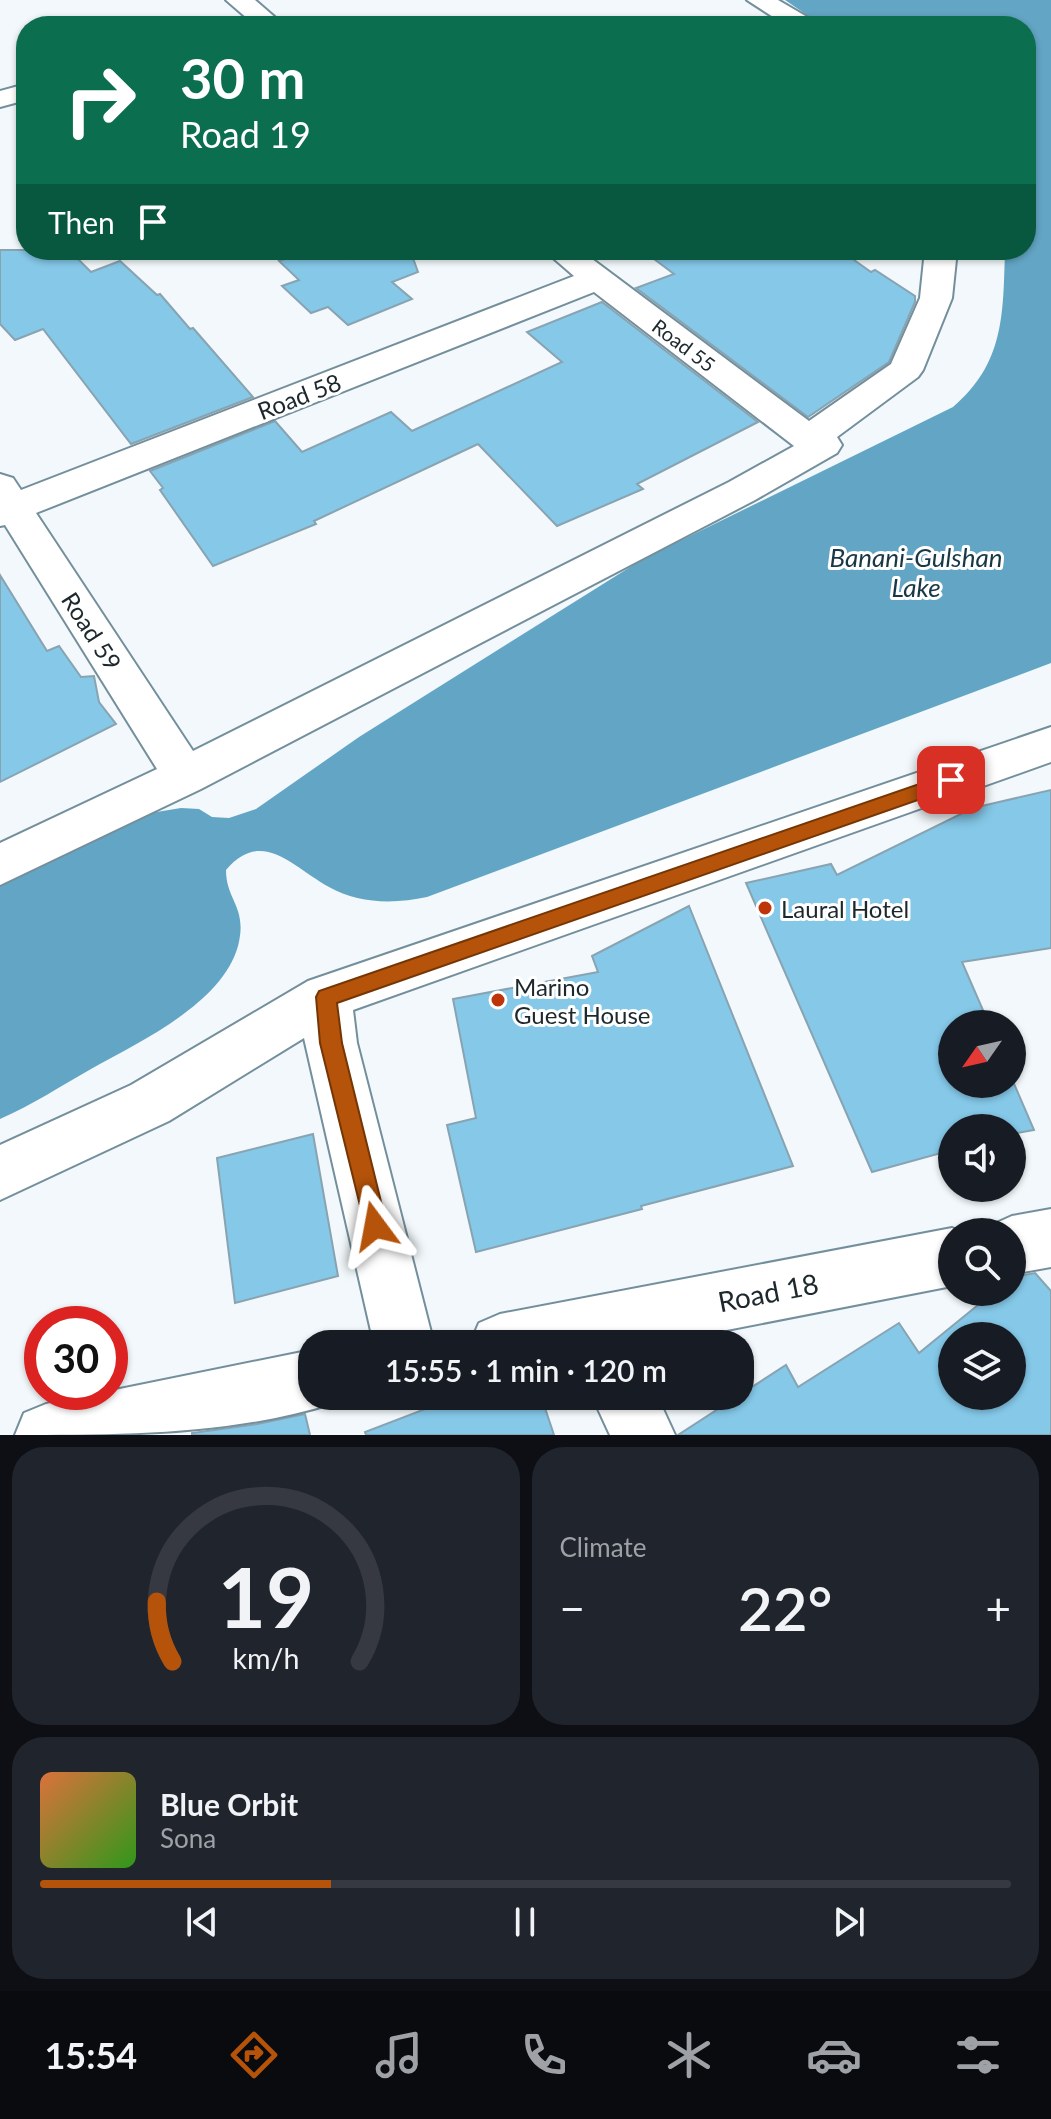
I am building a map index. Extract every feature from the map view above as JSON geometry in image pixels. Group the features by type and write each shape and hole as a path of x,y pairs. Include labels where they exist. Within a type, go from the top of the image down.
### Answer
{"street":[{"path":"239,0 255,16"},
{"path":"760,0 788,16"},
{"name":"Road 55","path":"573,260 816,442"},
{"path":"0,865 185,776 742,491 816,442 906,370 936,298 940,260"},
{"name":"Road 58","path":"4,502 597,279"},
{"name":"Road 59","path":"4,502 185,776"},
{"path":"0,1173 150,1103 326,997 1051,744"},
{"path":"326,997 331,1043 401,1330"},
{"name":"Road 18","path":"617,1330 938,1260"},
{"path":"46,1435 298,1384"},
{"path":"631,1410 644,1435"}],"water":[{"name":"Banani-Gulshan Lake","path":"785,0 1051,0 1051,663 427,897 390,901 352,897 329,887 278,855 265,851 252,852 239,858 226,870 229,889 239,913 240,933 229,967 215,986 154,1034 0,1119 0,879 126,817 181,808 199,809 212,817 229,818 256,809 359,737 643,559 953,407 983,373 998,336 1005,260 1036,260 1036,16 808,16"}],"building":[{"path":"0,250 16,250 16,260 79,260 91,272 120,261 157,295 160,294 253,397 131,444 43,329 15,340 0,324"},
{"path":"414,260 418,272 392,282 412,299 348,325 328,307 311,313 282,286 299,280 279,261"},
{"path":"655,260 854,260 915,296 915,302 889,362 808,417 636,288 674,274"},
{"path":"602,302 758,422 637,484 643,489 557,526 478,444 314,521 316,524 213,566 150,471 275,421 302,452 391,412 412,431 562,362 527,332"},
{"path":"0,575 47,651 59,646 81,677 94,676 99,702 116,724 0,782"},
{"path":"1051,790 1051,948 962,962 983,1010 938,1010 938,1098 1020,1098 1034,1130 1026,1131 1026,1114 938,1114 938,1154 872,1172 746,883 831,864 837,875 973,808"},
{"path":"689,906 793,1166 476,1252 447,1125 476,1118 453,999 598,972 592,956"},
{"path":"313,1134 338,1276 235,1303 217,1158"},
{"path":"1035,1273 1051,1291 1051,1435 678,1435 717,1410 754,1410 754,1386 786,1365 798,1387 899,1323 919,1353 938,1338 938,1410 1026,1410 1026,1322 957,1322 977,1306 1026,1306 1026,1275"},
{"path":"422,1410 546,1410 554,1435 366,1435 365,1432"},
{"path":"305,1414 310,1435 192,1435 192,1433"}],"place":[{"name":"Laural Hotel","path":"765,908"},
{"name":"Marino Guest House","path":"498,1000"}],"route":[{"path":"375,1226 331,1043 326,997 951,780"}]}
